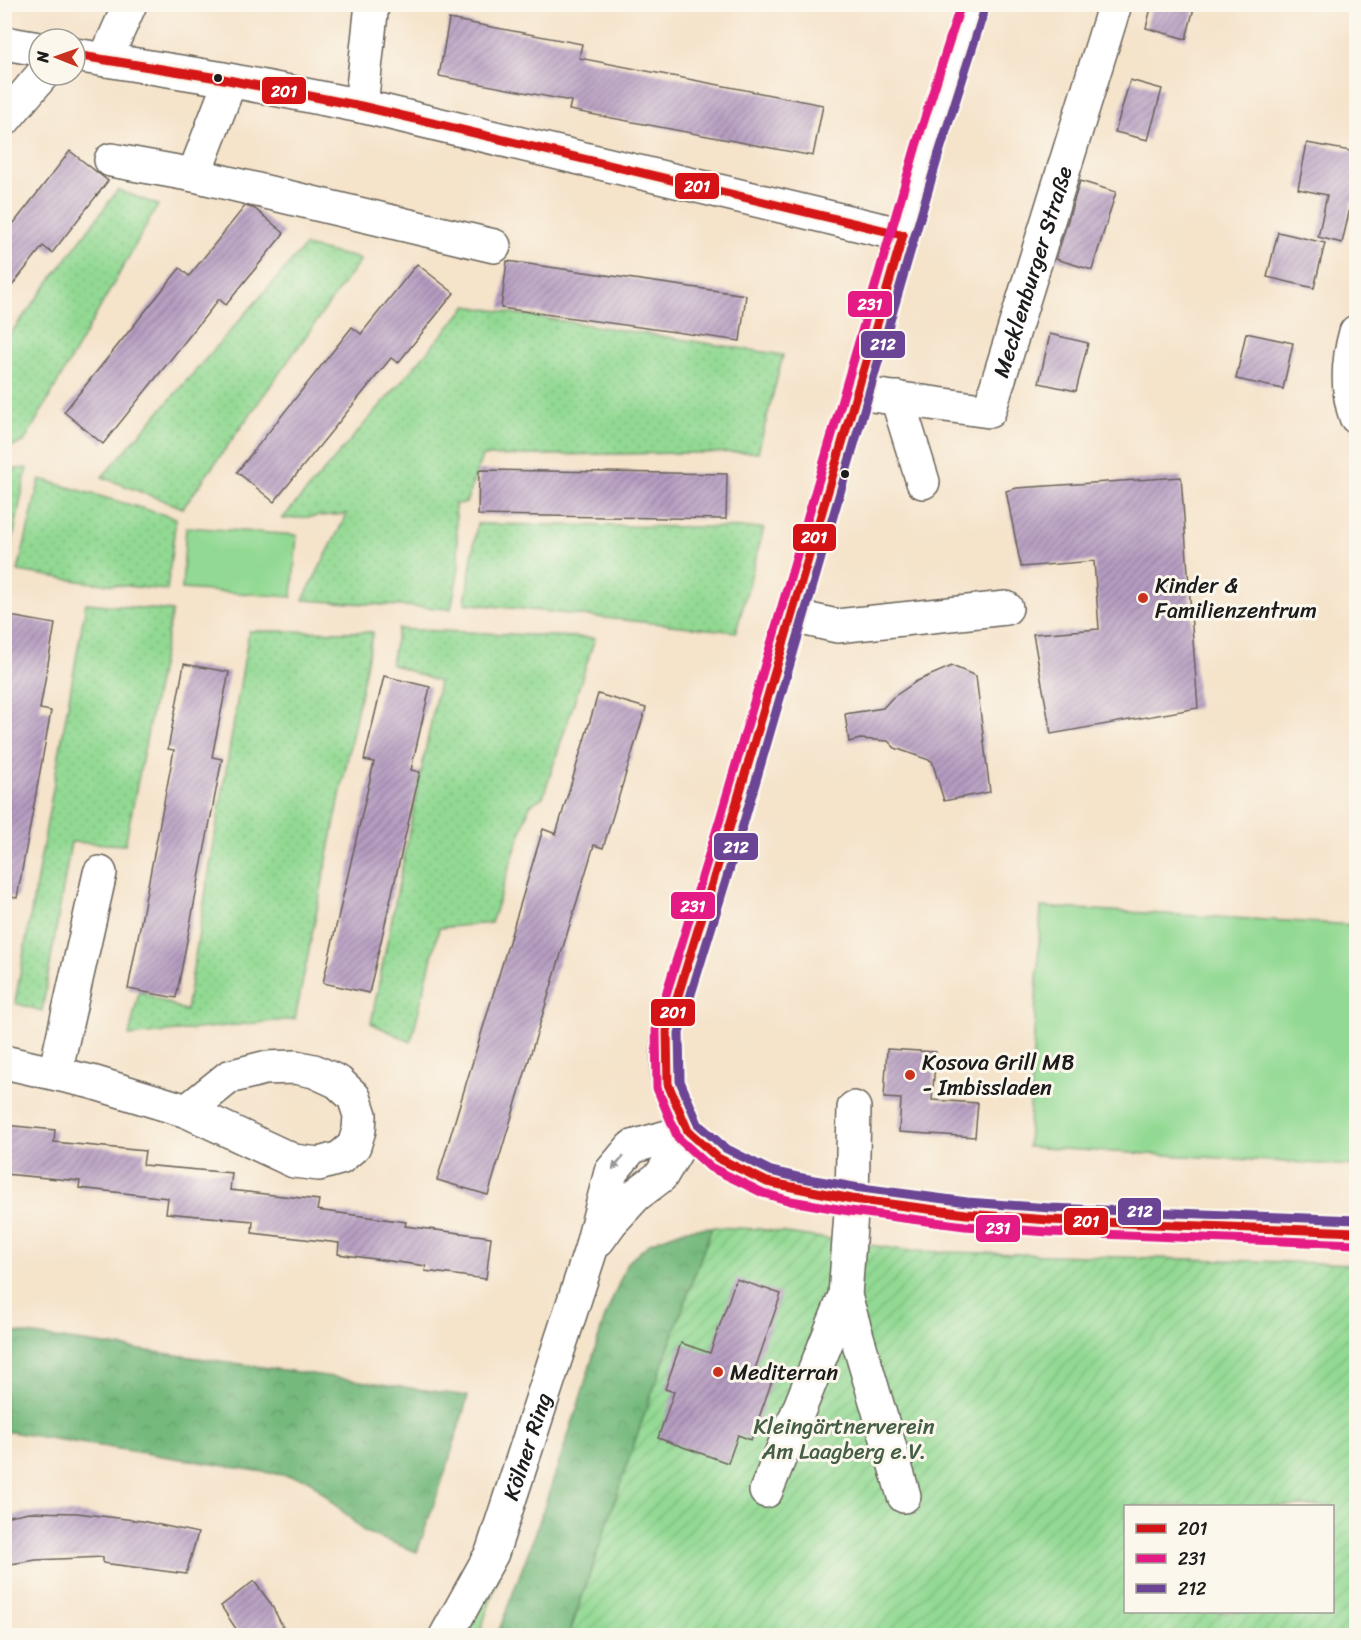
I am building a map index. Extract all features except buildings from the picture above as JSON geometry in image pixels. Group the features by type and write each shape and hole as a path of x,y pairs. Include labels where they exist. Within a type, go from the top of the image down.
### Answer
{"street":[{"path":"130,4 90,58 361,105 903,235"},
{"path":"361,105 372,4"},
{"path":"974,4 903,235 792,616 667,1031 668,1084 688,1131 718,1158 767,1182 852,1200 966,1214 1049,1220 1356,1232"},
{"name":"Mecklenburger Straße","path":"857,393 989,411 1115,4"},
{"path":"4,43 27,47"},
{"path":"194,176 230,81"},
{"path":"4,120 32,87"},
{"path":"111,160 194,176 494,246"},
{"path":"1356,332 1351,351 1348,381 1356,417"},
{"path":"897,398 923,482"},
{"path":"792,616 837,626 1006,608"},
{"path":"55,1073 100,873"},
{"path":"4,1062 93,1082 187,1111 294,1161 319,1164 340,1158 354,1146 359,1130 360,1115 354,1097 338,1082 314,1071 295,1067 264,1068 229,1077 187,1111"},
{"path":"766,1491 844,1296 852,1200 854,1108"},
{"name":"Kölner Ring","path":"446,1635 492,1553 591,1249 611,1222 636,1195 661,1176 688,1131"},
{"path":"844,1296 904,1496"}],"green space":[{"path":"118,190 158,205 24,442 5,449 5,341"},
{"path":"305,246 361,259 183,508 102,477"},
{"path":"467,306 783,355 758,452 482,456 466,503 455,504 459,568 451,609 303,600 347,514 282,519"},
{"path":"27,468 6,573 4,572 5,470"},
{"path":"40,479 176,518 167,590 85,582 18,571"},
{"path":"477,524 764,528 736,632 465,603"},
{"path":"186,527 297,535 292,597 182,589"},
{"path":"86,603 172,611 125,845 71,842 42,1011 15,1003"},
{"path":"398,629 595,638 543,797 530,805 491,923 439,928 411,1042 371,1023 439,682 391,664"},
{"path":"249,631 373,632 295,1019 129,1036 139,991 186,1011"},
{"path":"1041,907 1356,925 1356,1166 1028,1147"},
{"path":"712,1227 641,1424 569,1635 497,1636 536,1531 604,1320 627,1263 650,1243 687,1229"},
{"name":"Kleingärtnerverein Am Laagberg e.V.","path":"712,1227 759,1229 911,1251 1356,1264 1356,1635 569,1636 641,1424"},
{"path":"4,1331 468,1396 447,1467 417,1552 365,1532 308,1479 5,1431"},
{"path":"499,1575 479,1635 465,1635"}],"transit line":[{"name":"231","path":"961,4 916,146 720,819 656,1027 657,1088 678,1138 710,1167 763,1193 791,1201 965,1226 1049,1232 1356,1244"},
{"name":"212","path":"985,8 939,153 743,825 679,1033 680,1081 698,1124 725,1148 771,1171 797,1177 967,1202 1050,1208 1356,1220"},
{"name":"201","path":"87,57 218,78 361,106 903,235"},
{"name":"201","path":"903,235 731,822 667,1031 668,1084 688,1131 718,1158 767,1182 852,1199 966,1214 1049,1220 1356,1232"}],"place":[{"name":"Kinder & Familienzentrum","path":"1143,598"},
{"name":"Kosova Grill MB - Imbissladen","path":"910,1075"},
{"name":"Mediterran","path":"718,1372"}]}
